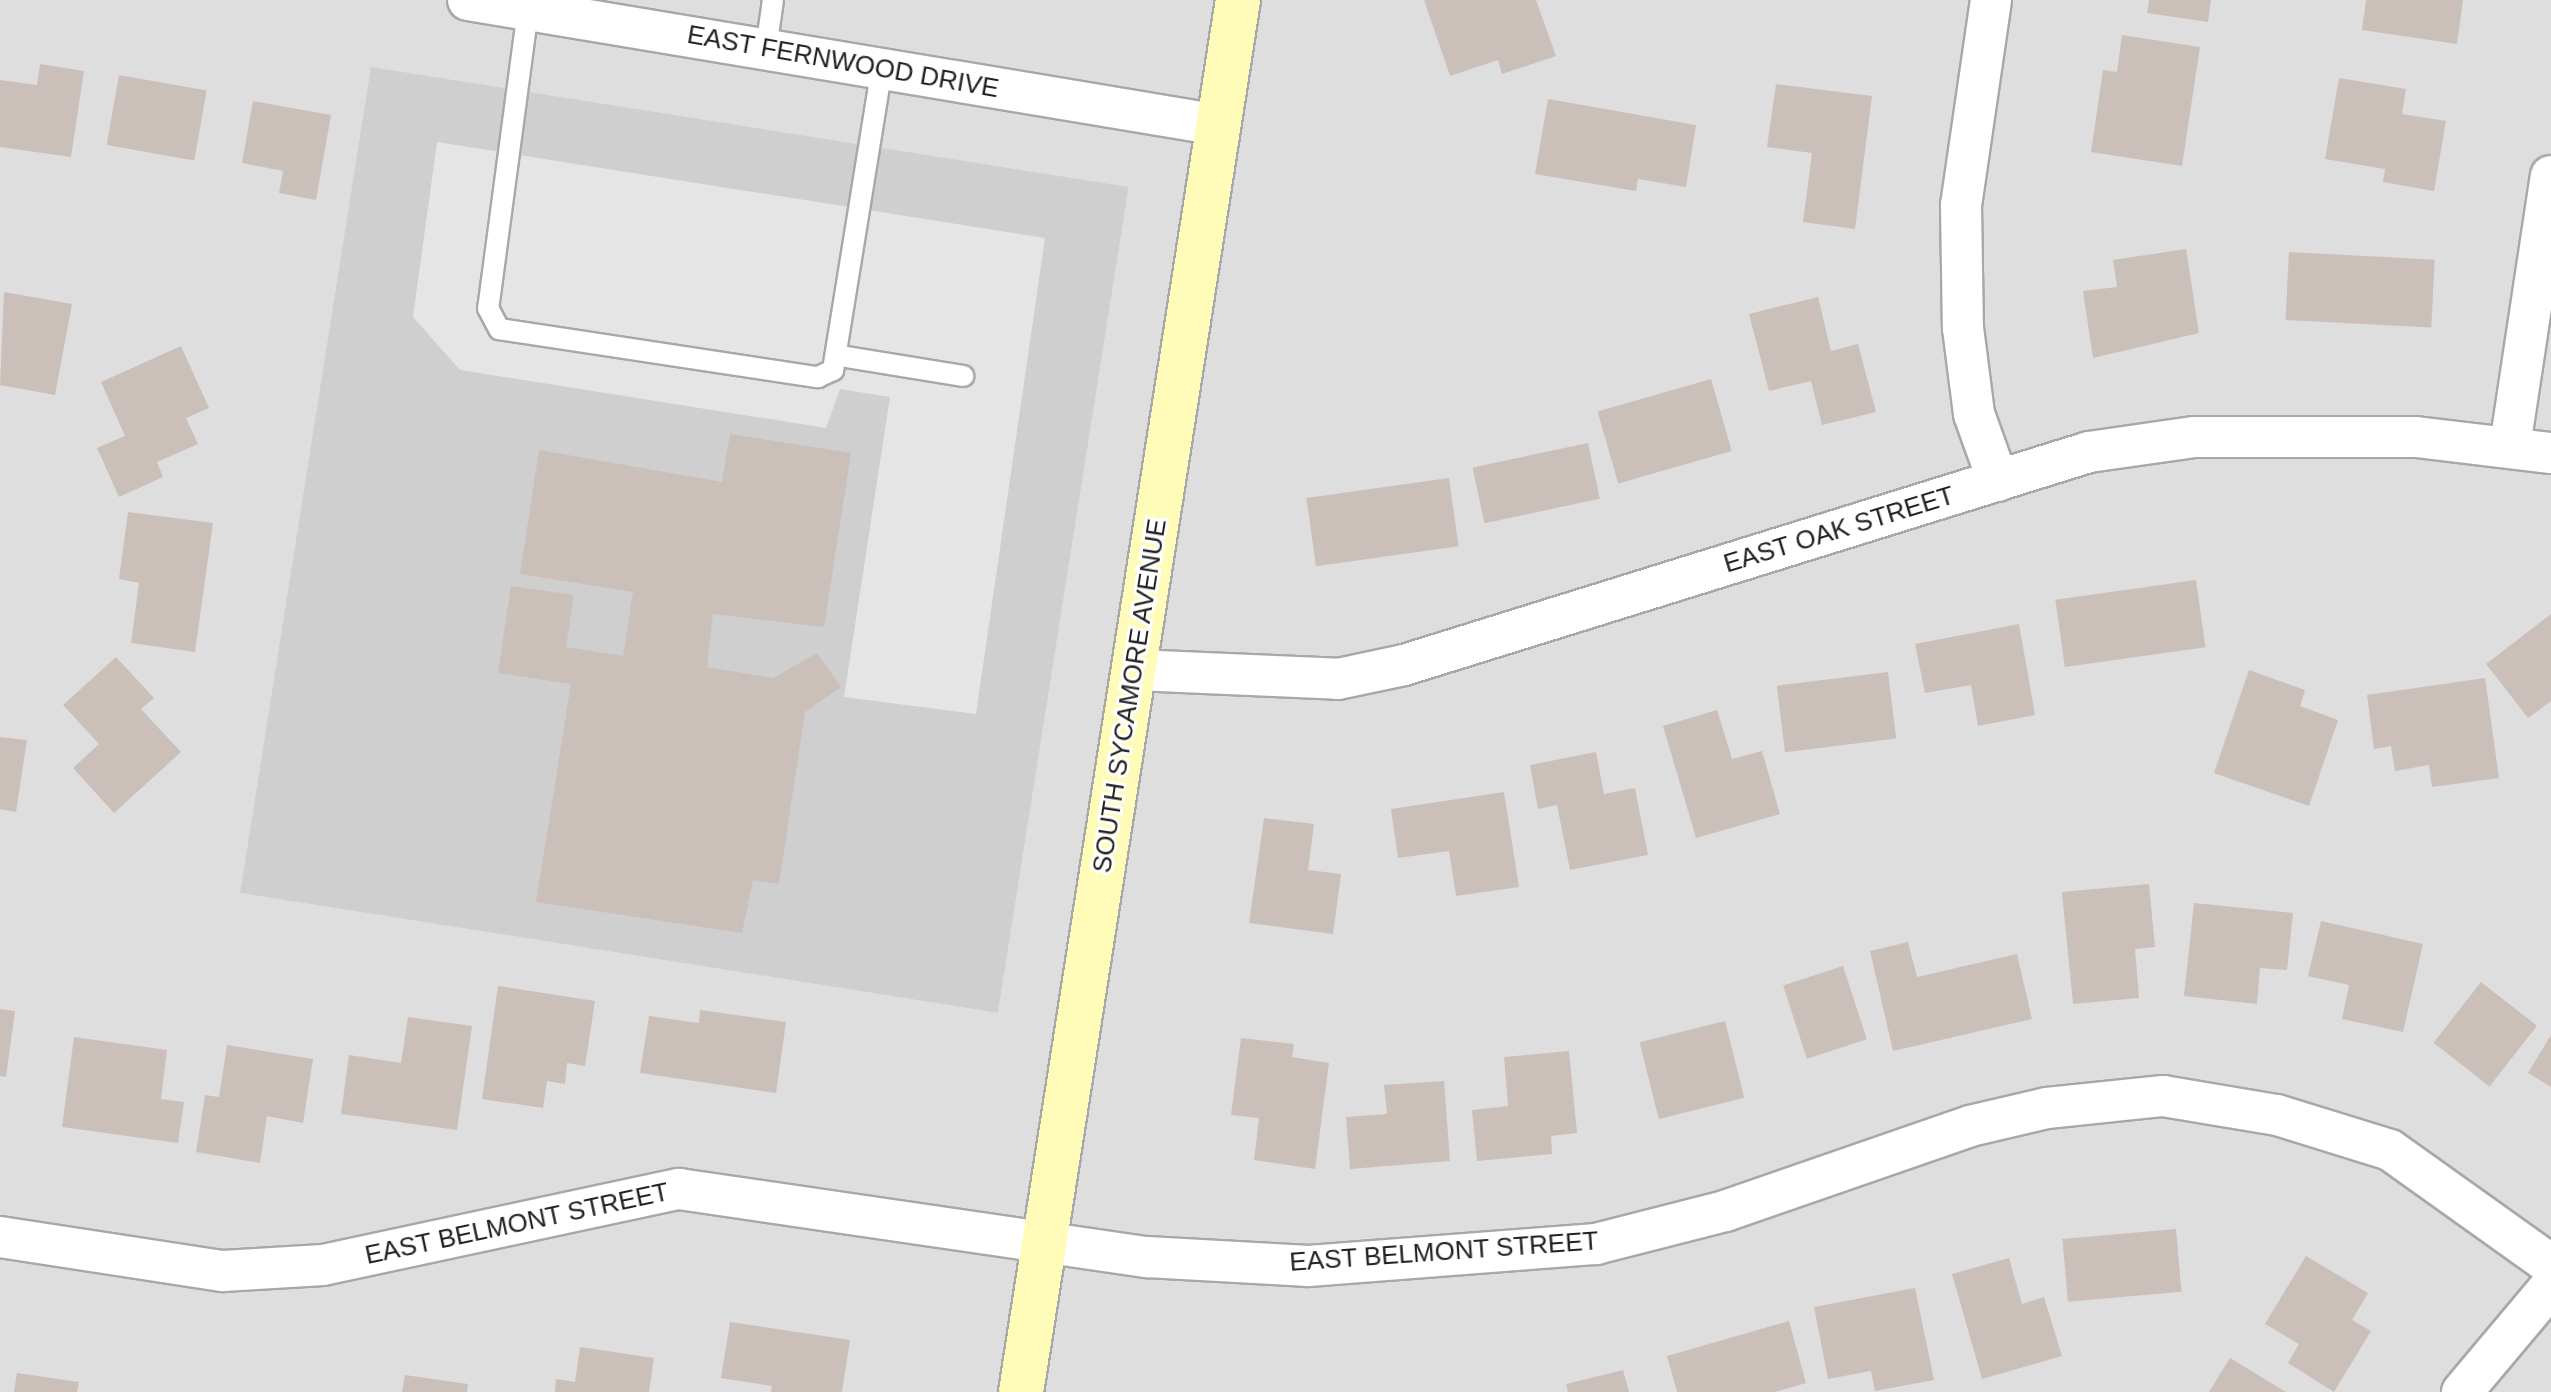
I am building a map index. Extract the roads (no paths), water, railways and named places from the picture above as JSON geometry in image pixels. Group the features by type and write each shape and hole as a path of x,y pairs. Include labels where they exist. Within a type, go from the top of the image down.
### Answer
{"main road":[{"name":"SOUTH SYCAMORE AVENUE","path":"1021,1392 1238,0"}],"street":[{"name":"EAST FERNWOOD DRIVE","path":"468,0 1219,125"},
{"path":"1991,0 1961,205 1963,328 1974,414 1998,481"},
{"path":"2510,446 2551,176"},
{"name":"EAST OAK STREET","path":"1135,670 1338,679 2089,452 2195,437 2416,437 2551,453"},
{"name":"EAST BELMONT STREET","path":"0,1237 223,1271 323,1265 679,1189 1147,1257 1309,1266 1596,1244 1725,1211 1970,1126 2047,1108 2163,1096 2277,1115 2390,1150 2551,1265"},
{"path":"2462,1392 2551,1286"}],"lane":[{"path":"766,49 773,0"},
{"path":"528,10 488,308 499,329 818,377 840,356 882,69"},
{"path":"840,356 963,376"}]}
